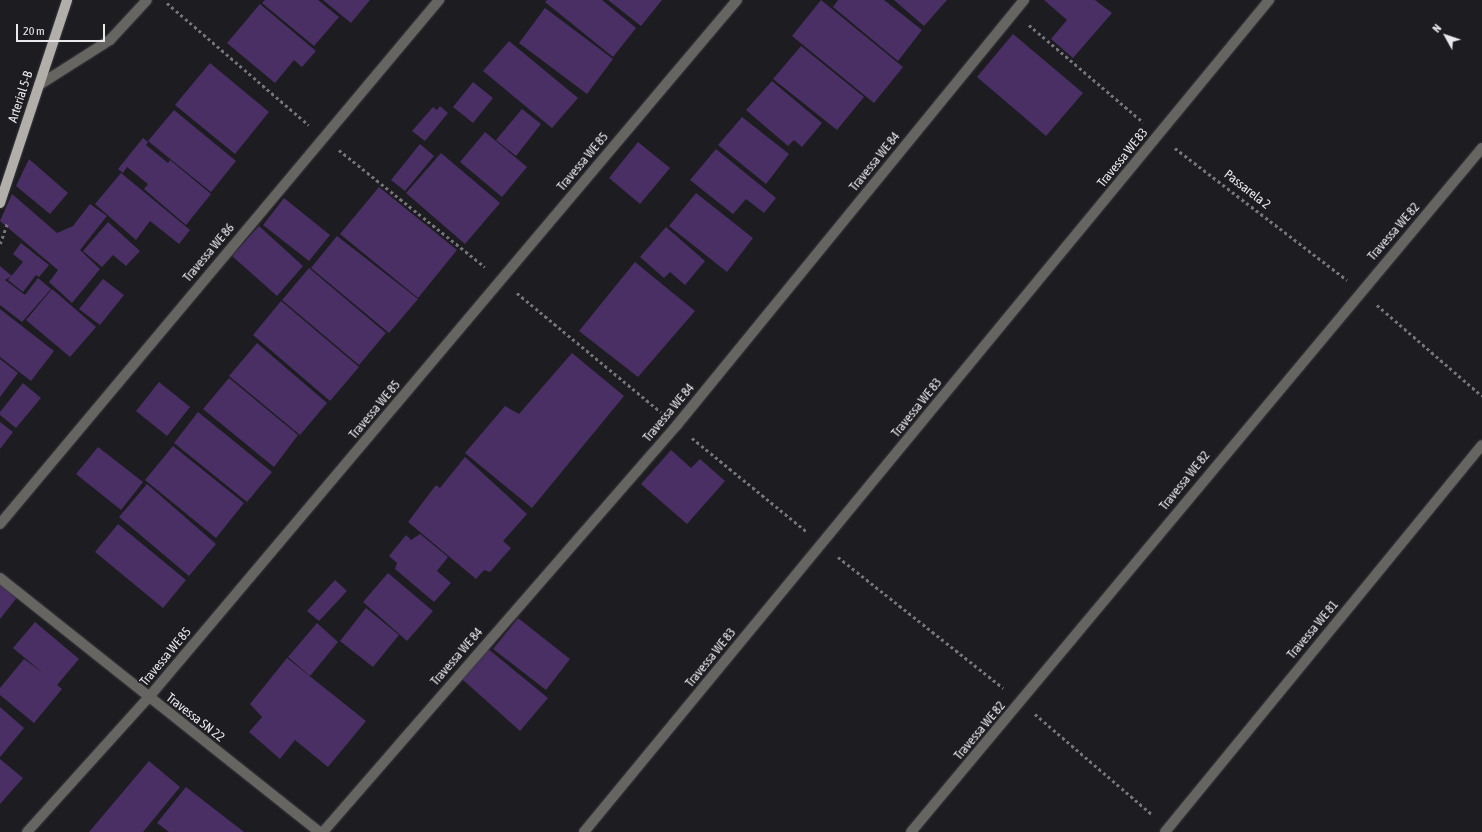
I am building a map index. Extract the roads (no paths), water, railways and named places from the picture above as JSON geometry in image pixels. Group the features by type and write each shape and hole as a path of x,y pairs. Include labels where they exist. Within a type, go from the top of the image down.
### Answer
{"main road":[{"name":"Arterial 5-B","path":"0,203 68,0"}],"street":[{"path":"39,85 110,40 147,0"},
{"name":"Travessa WE 86","path":"0,524 440,0"},
{"name":"Travessa WE 85","path":"27,832 149,697 737,0"},
{"name":"Travessa WE 84","path":"323,832 677,426 1024,0"},
{"name":"Travessa WE 83","path":"584,832 1269,0"},
{"name":"Travessa WE 82","path":"911,832 1021,702 1361,291 1482,148"},
{"name":"Travessa WE 81","path":"1165,832 1482,446"},
{"name":"Travessa SN 22","path":"0,578 319,832"}]}
